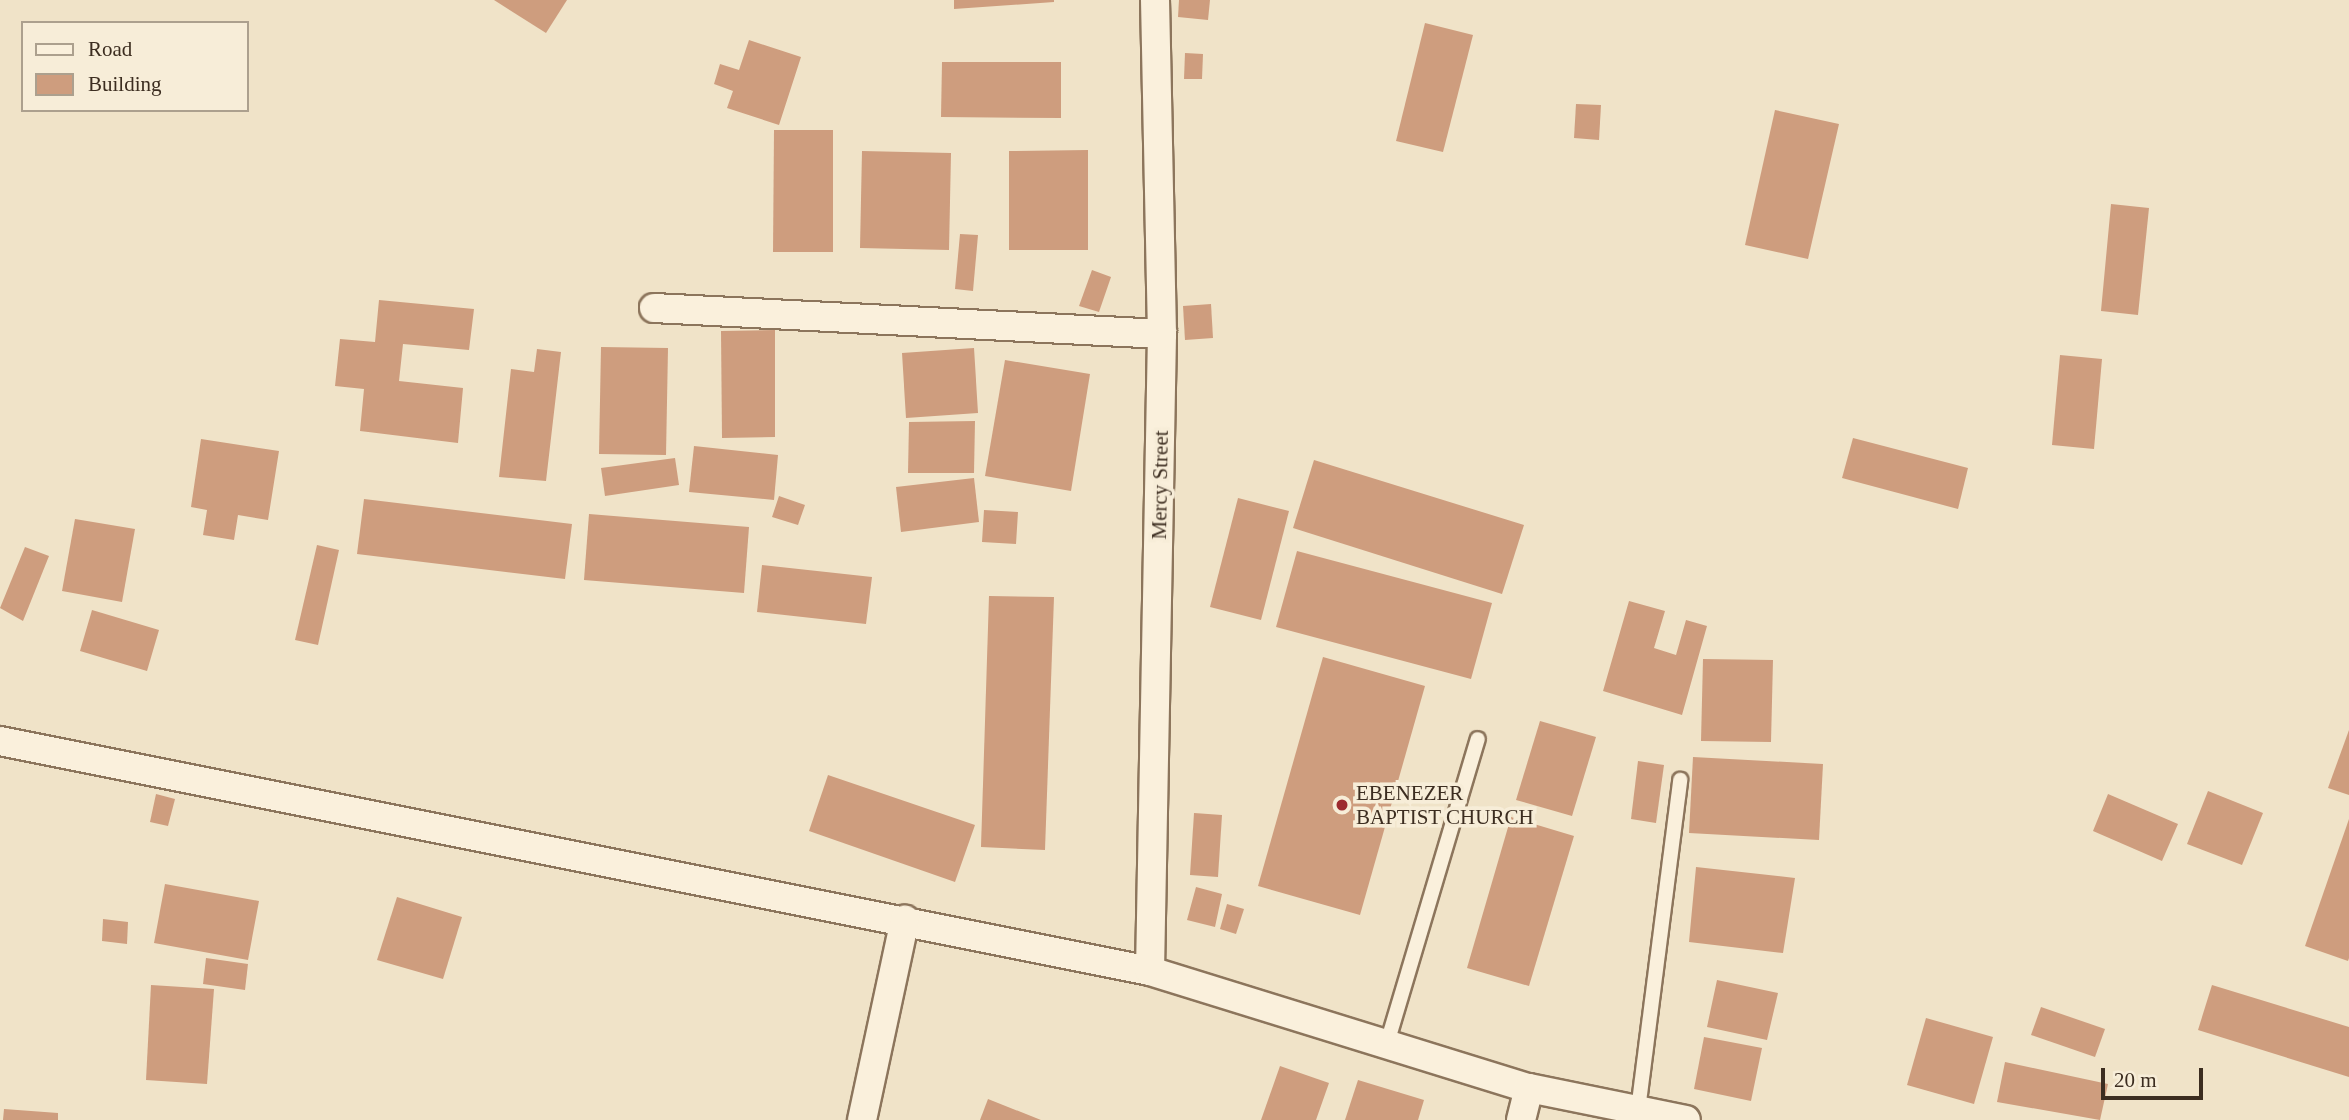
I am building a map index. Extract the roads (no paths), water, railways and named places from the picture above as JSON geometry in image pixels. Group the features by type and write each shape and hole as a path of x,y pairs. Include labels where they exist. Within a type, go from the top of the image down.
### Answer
{"street":[{"name":"Mercy Street","path":"1150,971 1162,334 1155,0"},
{"path":"654,308 1162,334"},
{"path":"0,741 419,829 905,920 1150,971 1388,1041 1529,1088 1686,1120"},
{"path":"862,1120 905,920"},
{"path":"1521,1120 1529,1088"}],"lane":[{"path":"1388,1041 1478,739"},
{"path":"1638,1110 1680,780"}],"place":[{"name":"EBENEZER BAPTIST CHURCH","path":"1342,805"}]}
